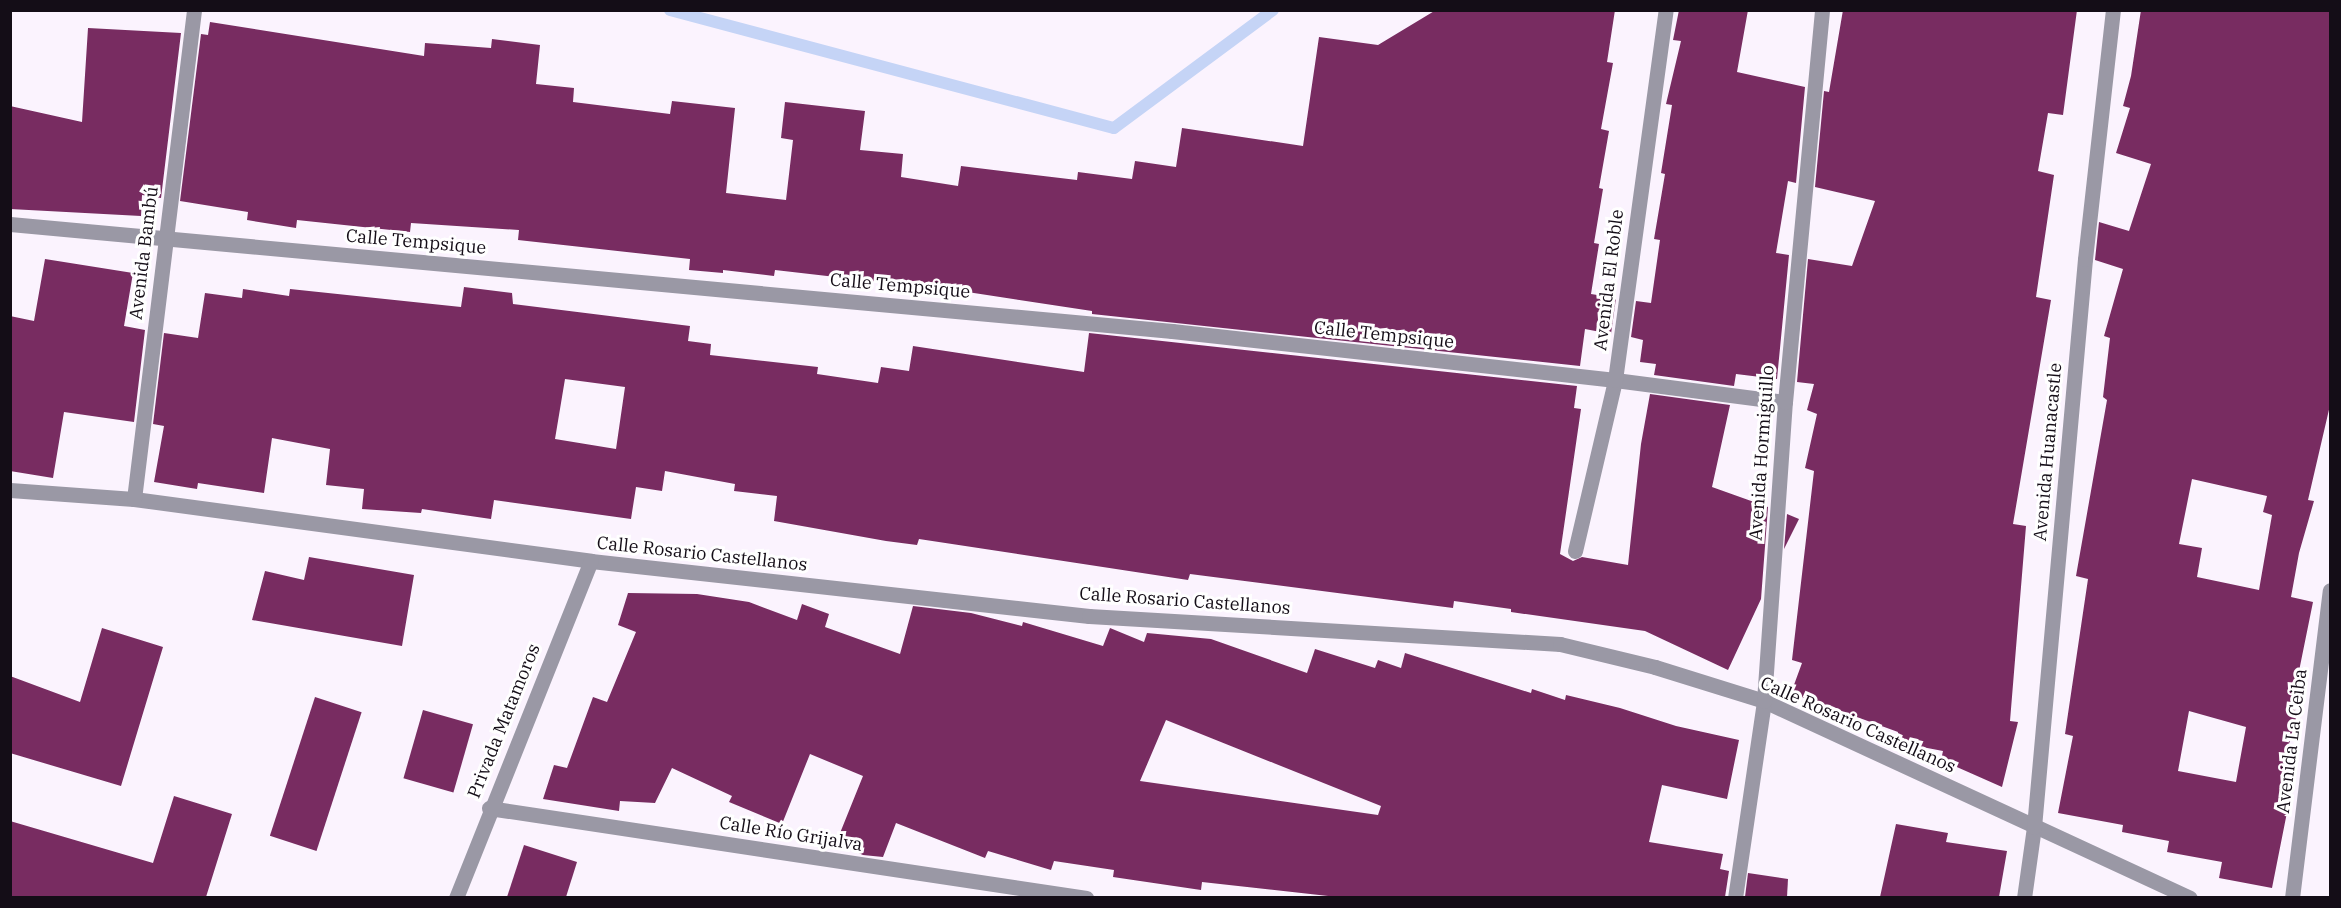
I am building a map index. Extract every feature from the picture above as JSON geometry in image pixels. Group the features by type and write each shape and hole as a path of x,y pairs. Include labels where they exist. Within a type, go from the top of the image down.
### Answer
{"street":[{"name":"Avenida Bambú","path":"134,500 194,10"},
{"name":"Avenida El Roble","path":"1575,551 1615,380 1666,10"},
{"name":"Avenida Hormiguillo","path":"1735,897 1764,701 1785,402 1822,10"},
{"name":"Avenida Huanacastle","path":"2024,897 2034,827 2085,260 2113,10"},
{"name":"Calle Tempsique","path":"10,224 1172,331 1615,380 1785,402"},
{"name":"Calle Rosario Castellanos","path":"10,490 134,500 591,561 1089,616 1560,644 1655,667 1764,701 2190,897"},
{"name":"Privada Matamoros","path":"456,897 489,808 591,561"},
{"name":"Avenida La Ceiba","path":"2292,897 2331,590"},
{"name":"Calle Río Grijalva","path":"489,808 1086,897"}],"building":[{"path":"1436,10 1615,10 1607,62 1613,63 1601,129 1609,131 1599,188 1603,189 1594,243 1599,244 1591,294 1616,298 1611,334 1585,329 1580,366 1092,314 1092,311 889,280 888,283 775,270 774,276 723,270 723,273 689,270 690,259 518,240 519,230 411,223 410,232 297,220 296,228 247,220 248,212 180,201 201,34 208,35 210,22 424,56 425,43 491,48 492,39 540,45 536,84 574,88 573,102 670,114 672,101 735,108 726,193 786,200 793,140 781,138 785,102 865,111 860,150 903,154 901,177 958,186 961,166 1077,180 1078,172 1132,179 1135,161 1176,167 1182,128 1303,146 1319,37 1378,45"},
{"path":"1679,10 1748,10 1737,72 1805,87 1796,183 1788,181 1776,253 1789,255 1777,379 1736,374 1734,386 1654,375 1656,364 1640,362 1643,340 1631,337 1636,301 1651,303 1660,240 1654,239 1665,174 1661,173 1672,105 1666,104 1681,41 1673,40"},
{"path":"1843,10 2077,10 2063,115 2048,113 2038,171 2054,175 2036,297 2051,300 2013,524 2026,526 2010,721 2018,722 2002,787 1941,760 1943,751 1896,742 1898,732 1791,693 1802,663 1792,660 1814,471 1805,468 1817,414 1807,410 1814,384 1797,382 1808,259 1852,266 1875,201 1815,187 1824,91 1829,92"},
{"path":"2141,10 2331,10 2331,401 2308,500 2314,501 2299,553 2291,597 2313,602 2298,676 2295,714 2297,714 2289,744 2295,745 2290,770 2295,772 2272,888 2219,878 2222,862 2167,852 2169,841 2122,832 2123,825 2058,813 2073,736 2065,734 2088,579 2076,576 2107,400 2103,397 2110,338 2104,336 2123,269 2095,260 2099,222 2129,231 2151,164 2116,153 2130,108 2123,106 2131,76","holes":["2192,479 2267,496 2263,512 2272,515 2259,590 2197,577 2202,548 2179,544","2189,711 2246,727 2236,782 2178,771"]},
{"path":"88,28 181,33 161,198 142,195 141,216 10,209 10,106 82,122"},
{"path":"45,259 133,273 124,326 145,330 134,422 64,412 53,478 10,471 10,316 34,321"},
{"path":"464,287 512,293 513,304 690,326 688,341 711,344 710,355 818,367 817,374 878,383 881,367 909,371 913,346 1084,372 1089,333 1577,386 1574,408 1581,409 1560,554 1573,561 1582,557 1628,565 1641,444 1650,394 1730,405 1712,487 1768,507 1761,599 1728,670 1645,631 1511,612 1511,609 1454,601 1453,608 1190,574 1188,580 919,539 917,545 886,541 774,521 777,496 734,491 735,484 665,471 662,491 636,487 631,519 494,500 491,519 422,509 421,513 362,509 364,489 326,485 330,449 272,438 264,493 198,483 197,489 154,482 164,426 153,424 164,333 198,338 205,293 242,298 243,289 289,296 290,289 461,307","holes":["565,379 625,387 616,449 555,439"]},
{"path":"1787,514 1799,519 1784,549"},
{"path":"309,557 414,575 402,646 252,620 265,571 304,580"},
{"path":"628,593 697,594 749,602 797,620 802,604 829,614 825,627 900,654 913,606 971,613 1022,626 1023,622 1103,646 1110,628 1144,642 1147,633 1211,639 1307,673 1315,649 1375,668 1378,660 1401,668 1405,653 1531,693 1532,689 1565,700 1566,695 1620,708 1676,726 1739,740 1727,799 1662,785 1649,842 1723,854 1720,869 1729,871 1725,897 1337,897 1202,882 1201,890 1113,877 1114,870 1054,861 1051,870 988,851 985,858 896,823 883,857 863,855 836,843 863,776 810,754 782,824 729,802 732,796 672,768 655,803 620,801 619,811 543,799 554,765 567,768 593,697 607,702 636,632 618,625","holes":["1166,720 1381,806 1378,815 1140,781"]},
{"path":"102,628 163,647 121,786 10,753 10,676 80,702"},
{"path":"315,697 362,712 316,851 270,836"},
{"path":"423,710 473,724 453,793 403,778"},
{"path":"174,796 232,814 206,897 10,897 10,821 153,863"},
{"path":"1896,824 1948,833 1946,842 2007,851 1999,897 1880,897"},
{"path":"524,845 577,862 566,897 507,897"},
{"path":"1748,873 1788,879 1787,897 1745,897"}],"waterway":[{"path":"670,10 1114,128 1273,10"}]}
